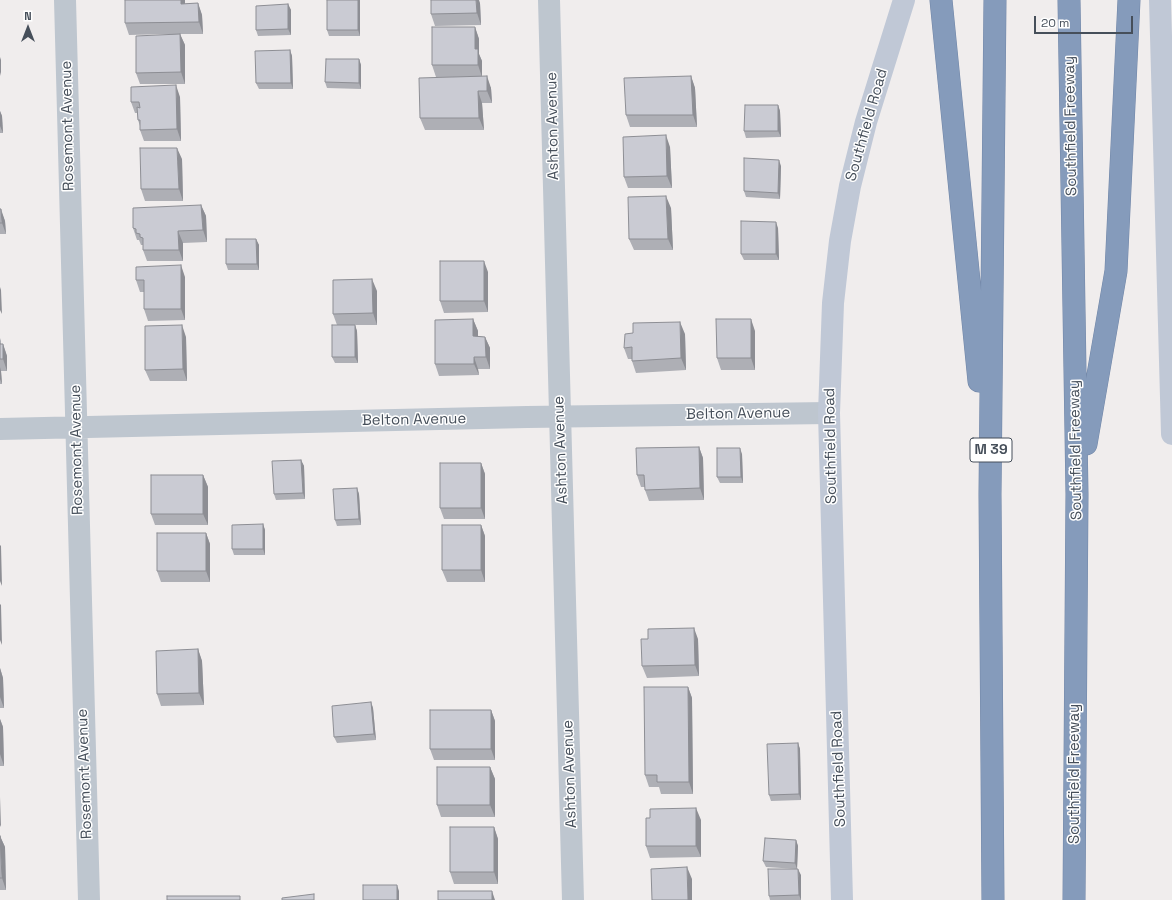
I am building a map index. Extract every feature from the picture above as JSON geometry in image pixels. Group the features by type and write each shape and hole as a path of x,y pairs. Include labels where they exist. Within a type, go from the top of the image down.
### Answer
{"highway":[{"path":"941,0 990,494"},
{"name":"M 39","path":"993,900 990,494 995,0"},
{"name":"Southfield Freeway","path":"1070,0 1077,494 1074,900"},
{"path":"1077,494 1116,271 1129,0"}],"main road":[{"name":"Southfield Road","path":"842,900 829,413 833,303 840,241 850,186 866,122 904,0"},
{"path":"1160,0 1172,434"}],"street":[{"name":"Rosemont Avenue","path":"65,0 88,900"},
{"name":"Ashton Avenue","path":"549,0 573,900"},
{"name":"Belton Avenue","path":"0,429 829,413"}],"building":[{"path":"125,0 181,0 181,4 198,3 199,22 125,23"},
{"path":"327,0 358,0 358,30 327,30"},
{"path":"431,0 476,0 477,13 431,14"},
{"path":"288,4 288,29 256,30 256,6"},
{"path":"432,27 475,27 475,49 478,49 478,65 432,65"},
{"path":"180,34 181,72 136,73 136,36"},
{"path":"290,50 291,83 256,83 255,51"},
{"path":"326,59 359,59 359,83 325,82"},
{"path":"487,76 487,91 478,91 479,118 420,118 419,78"},
{"path":"691,76 693,115 626,115 624,78"},
{"path":"176,85 177,129 140,130 140,120 138,120 137,107 140,108 139,102 131,102 131,87"},
{"path":"745,105 778,105 778,131 744,131"},
{"path":"666,135 667,176 624,177 623,137"},
{"path":"140,148 177,148 179,189 141,189"},
{"path":"744,158 779,160 778,193 744,191"},
{"path":"666,196 668,239 629,239 628,197"},
{"path":"201,205 203,230 178,231 179,250 143,250 143,238 140,237 140,234 136,233 136,229 133,228 133,208"},
{"path":"1,209 2,223 0,223"},
{"path":"741,221 776,222 776,254 741,254"},
{"path":"226,239 256,239 257,264 226,264"},
{"path":"440,261 484,261 484,301 440,301"},
{"path":"181,265 181,309 144,309 144,280 136,280 136,267"},
{"path":"372,279 373,313 333,314 333,280"},
{"path":"473,319 473,336 485,337 486,357 474,357 474,364 435,364 435,320"},
{"path":"716,319 751,319 751,358 717,358"},
{"path":"680,322 681,358 632,361 632,347 624,348 625,334 633,333 633,323"},
{"path":"182,325 183,369 145,370 145,326"},
{"path":"332,325 355,325 355,357 332,357"},
{"path":"0,344 3,344 3,359 0,359"},
{"path":"699,447 700,488 645,490 644,475 637,475 636,448"},
{"path":"717,448 740,448 741,477 717,477"},
{"path":"301,460 303,493 274,494 272,461"},
{"path":"440,463 481,463 481,508 440,508"},
{"path":"151,475 203,475 203,514 151,514"},
{"path":"357,488 359,519 335,520 333,489"},
{"path":"263,524 263,549 232,549 232,525"},
{"path":"442,525 481,525 481,570 442,570"},
{"path":"157,533 206,533 206,571 157,571"},
{"path":"694,628 695,665 642,666 641,639 648,639 648,629"},
{"path":"198,649 199,693 157,694 156,651"},
{"path":"644,687 688,687 689,782 657,782 657,775 645,775"},
{"path":"371,702 374,734 334,737 332,706"},
{"path":"430,710 491,710 491,749 430,749"},
{"path":"798,743 799,794 769,795 767,744"},
{"path":"437,767 490,767 490,805 437,805"},
{"path":"696,808 696,846 646,846 646,818 650,818 650,809"},
{"path":"450,827 494,827 494,872 450,872"},
{"path":"0,836 2,878 0,878"},
{"path":"765,838 796,840 795,863 763,861"},
{"path":"687,867 688,900 652,900 651,869"},
{"path":"768,869 798,869 799,895 769,896"},
{"path":"363,885 397,885 397,900 363,900"},
{"path":"438,891 492,891 492,900 438,900"},
{"path":"314,894 314,900 282,900 282,898"},
{"path":"167,896 240,896 240,900 167,900"}]}
